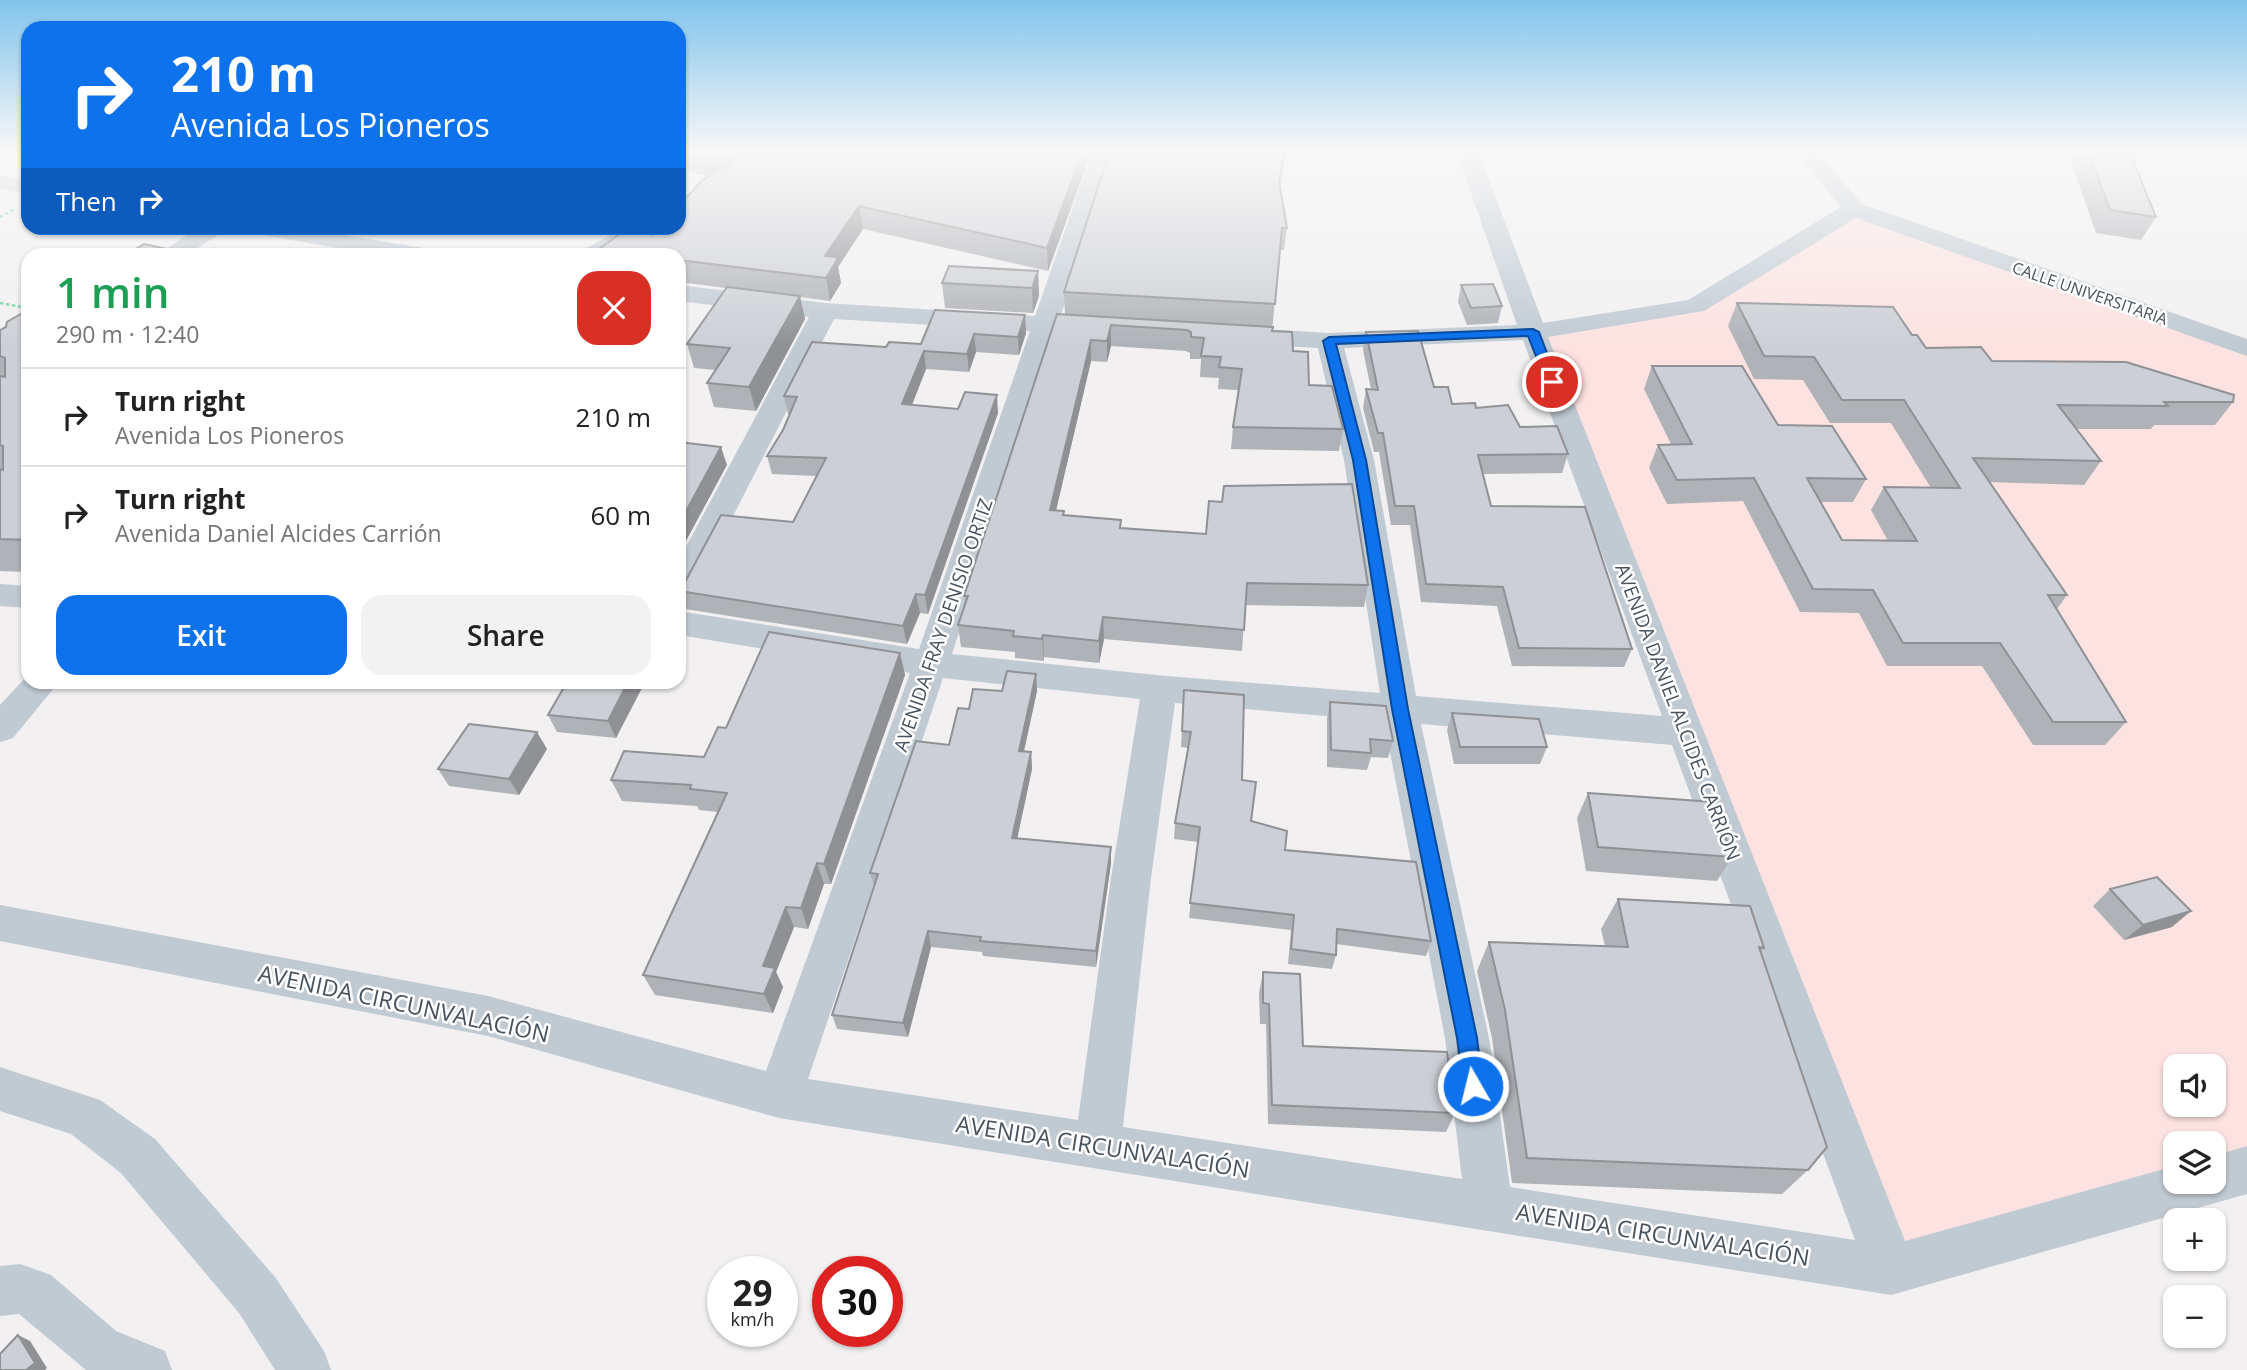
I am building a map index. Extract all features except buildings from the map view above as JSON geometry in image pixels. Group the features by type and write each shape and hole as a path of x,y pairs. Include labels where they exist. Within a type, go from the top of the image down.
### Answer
{"street":[{"name":"AVENIDA FRAY DENISIO ORTIZ","path":"779,1096 931,664 1082,217"},
{"name":"AVENIDA DANIEL ALCIDES CARRIÓN","path":"1491,217 1891,1270"},
{"path":"1221,335 1329,341 1533,332 1695,306 1841,217"},
{"name":"CALLE UNIVERSITARIA","path":"1876,217 2247,348"},
{"path":"181,248 202,235"},
{"path":"304,235 382,248"},
{"path":"604,248 627,235"},
{"path":"686,294 825,311 1126,330"},
{"path":"686,577 825,311"},
{"path":"1329,341 1359,460 1400,709 1467,1038 1489,1206"},
{"path":"0,595 21,596"},
{"path":"686,624 931,664 1160,688 1685,732"},
{"path":"1098,1146 1131,877 1160,688"},
{"path":"0,728 36,689"},
{"name":"AVENIDA CIRCUNVALACIÓN","path":"0,923 488,1016 779,1096 1891,1270 2163,1194"},
{"path":"0,1090 84,1116 138,1156 257,1295 305,1370"},
{"path":"2226,1176 2247,1170"},
{"path":"0,1291 20,1289 33,1293 98,1349 146,1370"}],"path":[{"path":"0,303 21,307"}],"shaded area":[{"path":"1841,217 1876,217 2247,348 2247,1170 2226,1176 2226,1131 2163,1131 2163,1185 1891,1270 1533,332 1695,306"}],"route":[{"path":"1473,1086 1467,1038 1400,709 1359,460 1329,341 1533,332 1552,382"}]}
